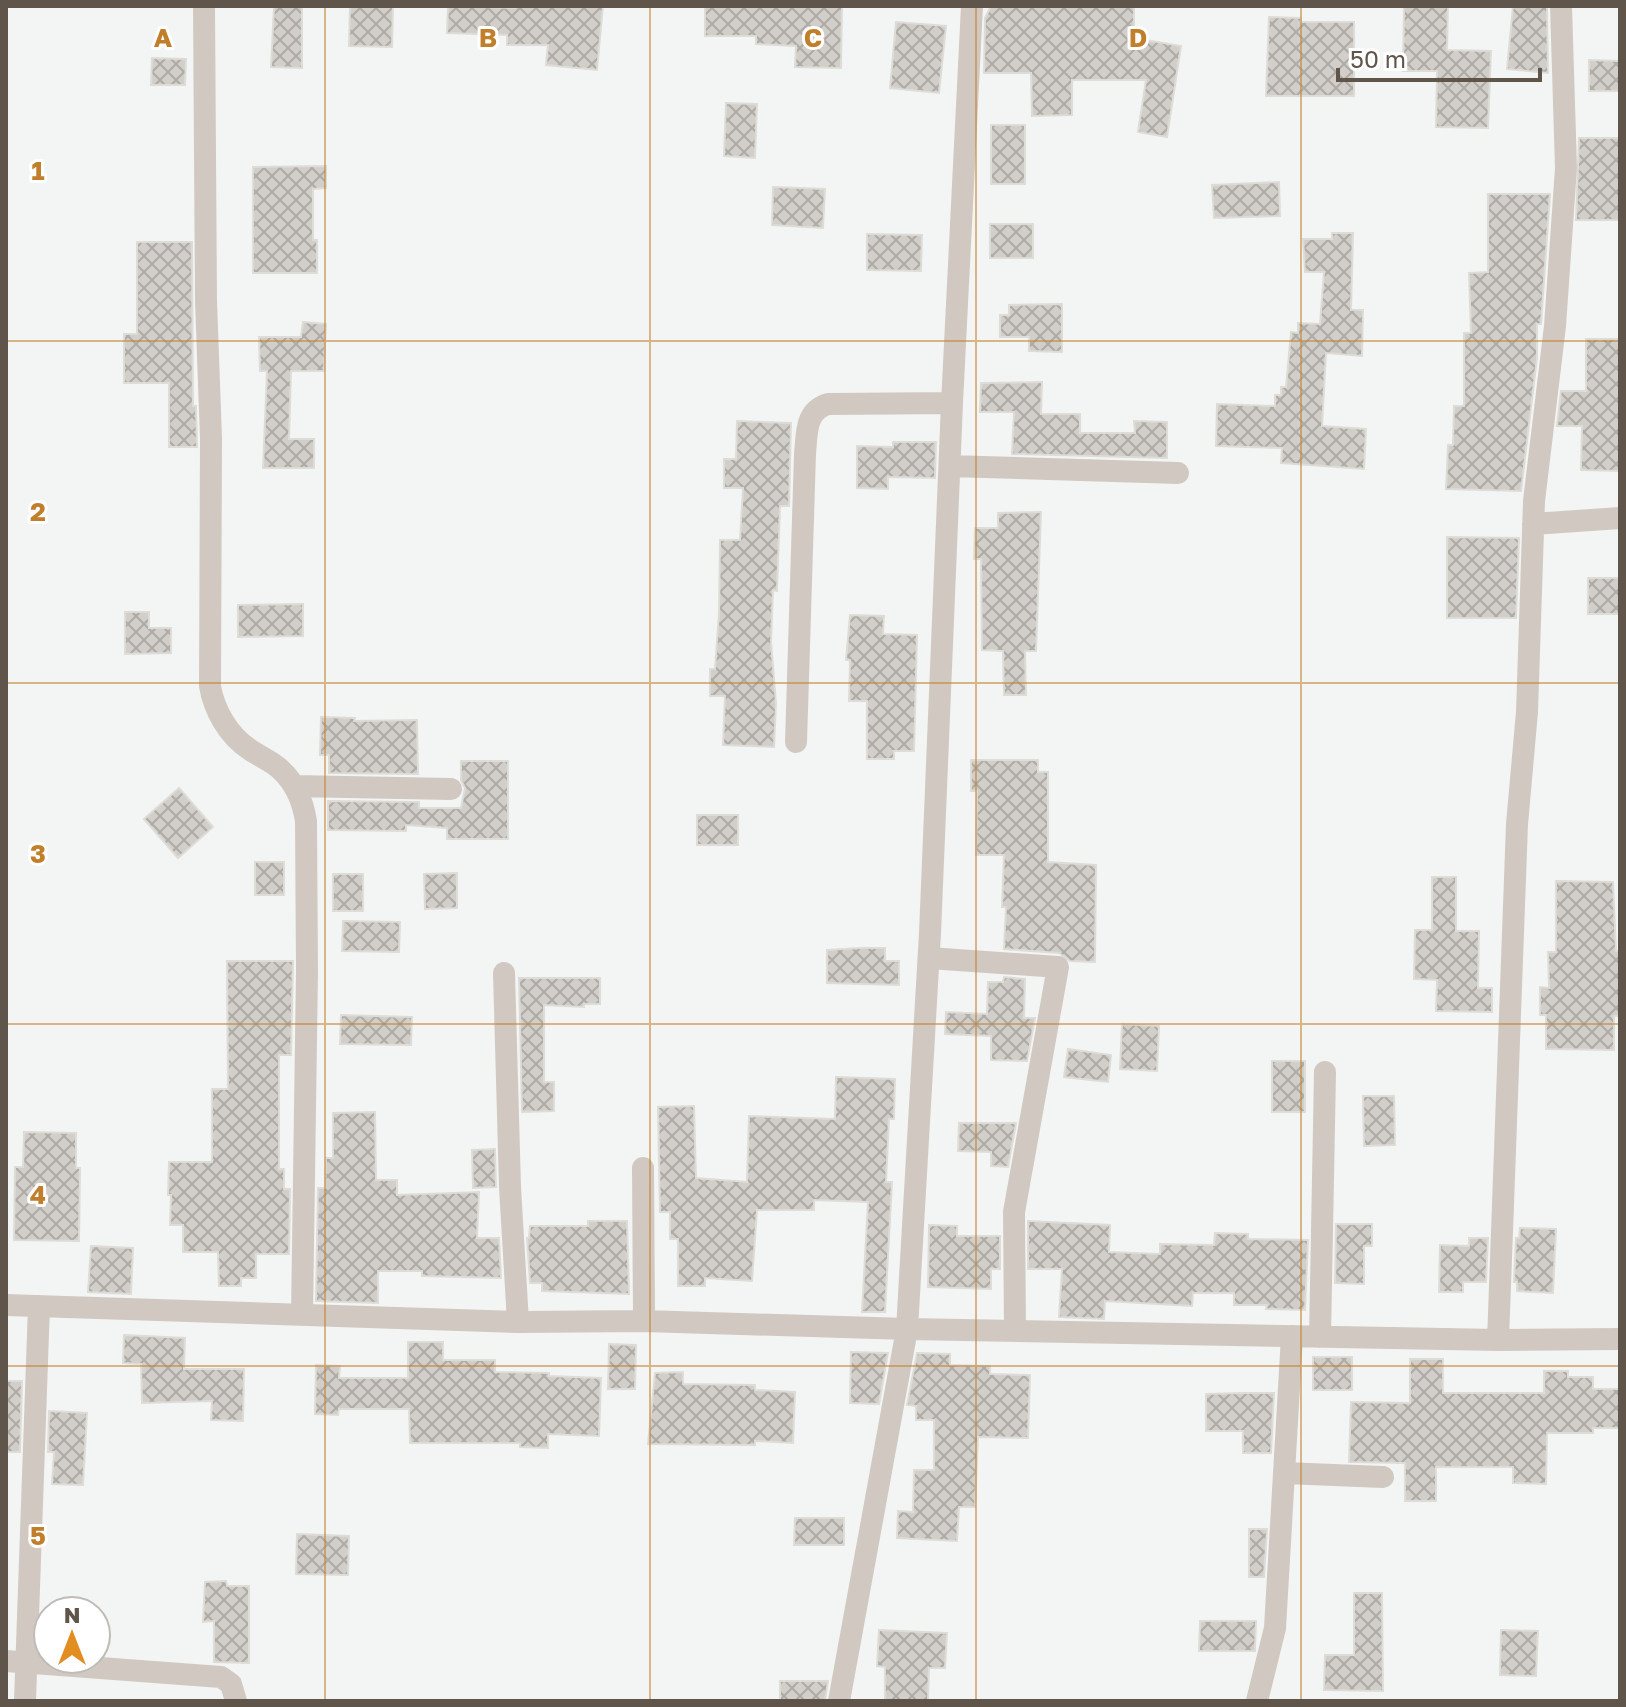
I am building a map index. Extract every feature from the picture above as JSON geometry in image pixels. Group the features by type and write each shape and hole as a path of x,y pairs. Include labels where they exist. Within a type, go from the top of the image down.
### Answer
{"street":[{"path":"204,6 206,301 211,438 210,686 212,699 234,735 247,748 283,772 294,786 303,803 306,821 302,1315"},
{"path":"839,1701 907,1329 929,958 972,6"},
{"path":"1498,1340 1517,824 1527,712 1533,524 1555,326 1566,168 1561,6"},
{"path":"796,742 804,481 809,419 821,406 828,404 952,403"},
{"path":"950,466 1178,473"},
{"path":"1533,524 1620,518"},
{"path":"294,786 451,789"},
{"path":"929,958 1058,967 1014,1212 1015,1331"},
{"path":"504,973 510,1187 518,1322"},
{"path":"1320,1337 1325,1072"},
{"path":"643,1168 644,1321"},
{"path":"6,1305 518,1322 644,1321 1320,1337 1620,1339"},
{"path":"25,1701 16,1661 39,1306"},
{"path":"1257,1701 1275,1628 1292,1336"},
{"path":"1284,1473 1383,1477"},
{"path":"16,1661 221,1677 231,1684 236,1701"}],"building":[{"path":"274,6 302,6 302,68 271,67"},
{"path":"350,6 393,6 392,47 349,46"},
{"path":"448,6 603,6 597,70 546,65 548,45 507,45 507,35 447,33"},
{"path":"705,6 842,6 841,68 795,67 796,46 756,44 756,36 705,36"},
{"path":"991,6 1134,6 1134,38 1181,46 1167,137 1138,132 1146,80 1072,80 1072,115 1032,116 1031,73 984,73 985,18"},
{"path":"1404,6 1448,6 1447,50 1491,51 1488,128 1436,127 1437,71 1403,71"},
{"path":"1513,6 1547,6 1548,73 1507,69"},
{"path":"1269,17 1301,18 1301,22 1354,22 1354,96 1266,96"},
{"path":"896,22 946,26 939,93 890,88"},
{"path":"152,58 186,59 185,85 151,85"},
{"path":"1589,60 1620,61 1620,91 1589,91"},
{"path":"726,103 757,104 755,158 724,156"},
{"path":"991,125 1025,125 1025,184 991,184"},
{"path":"1579,138 1620,138 1620,220 1576,220"},
{"path":"326,166 326,188 313,189 313,240 317,240 317,273 253,273 253,167"},
{"path":"1279,182 1280,216 1214,218 1212,185"},
{"path":"773,187 825,189 823,228 772,225"},
{"path":"1488,194 1550,194 1541,324 1537,324 1537,358 1521,491 1446,489 1448,445 1453,445 1454,406 1464,406 1464,333 1471,333 1469,273 1488,272"},
{"path":"990,224 1033,224 1033,258 990,258"},
{"path":"1332,233 1353,233 1351,310 1363,310 1362,356 1326,353 1322,426 1366,429 1364,469 1281,463 1282,448 1216,446 1217,404 1275,406 1275,395 1281,395 1281,387 1286,387 1291,332 1298,333 1298,323 1320,324 1324,272 1305,272 1303,239 1332,239"},
{"path":"867,234 922,235 921,271 867,270"},
{"path":"137,242 192,242 193,406 196,406 197,447 169,447 169,383 124,383 124,334 137,334"},
{"path":"1062,304 1062,352 1029,351 1029,337 1000,337 1000,315 1009,315 1009,305"},
{"path":"303,322 326,324 324,371 291,371 289,439 314,439 314,468 263,468 267,371 260,371 259,337 301,337"},
{"path":"1586,339 1620,339 1620,471 1581,470 1582,426 1557,426 1561,391 1586,391"},
{"path":"1042,382 1041,414 1080,414 1080,433 1135,433 1134,421 1167,422 1167,458 1012,454 1014,412 980,412 981,383"},
{"path":"737,421 791,423 789,506 780,506 777,591 773,590 774,747 723,745 725,696 710,696 710,669 715,669 719,613 720,540 740,540 743,488 724,488 724,459 736,459"},
{"path":"893,442 936,442 935,478 888,477 888,489 857,488 857,446 893,447"},
{"path":"1041,512 1036,651 1025,651 1026,695 1004,695 1003,651 982,650 981,559 974,559 975,528 998,528 998,513"},
{"path":"1447,537 1519,538 1516,618 1447,618"},
{"path":"1588,578 1620,578 1620,614 1588,614"},
{"path":"303,604 303,636 238,637 238,605"},
{"path":"125,612 149,612 149,628 171,628 171,653 125,654"},
{"path":"850,615 884,616 883,634 917,635 914,751 894,751 894,759 867,759 867,701 849,701 850,660 846,660"},
{"path":"321,717 355,718 354,721 417,720 418,774 329,773 329,755 320,755"},
{"path":"971,760 1038,760 1038,772 1048,772 1048,862 1096,865 1095,962 1070,961 1059,953 1004,949 1004,855 976,855 977,791 971,791"},
{"path":"461,761 508,761 508,839 447,839 447,828 406,825 406,831 328,830 328,801 419,802 419,808 461,808 465,788 461,780"},
{"path":"179,788 213,827 178,858 144,819"},
{"path":"697,815 738,815 738,845 697,845"},
{"path":"255,862 284,862 284,895 255,895"},
{"path":"457,873 457,908 425,909 424,874"},
{"path":"333,874 363,874 363,911 333,911"},
{"path":"1432,877 1456,877 1456,931 1479,931 1478,988 1492,988 1492,1012 1436,1011 1437,980 1414,979 1415,930 1432,930"},
{"path":"1556,881 1613,882 1616,951 1620,951 1620,1016 1614,1016 1614,1050 1546,1049 1546,1015 1540,1015 1540,987 1549,988 1548,952 1556,952"},
{"path":"343,921 400,922 399,952 342,951"},
{"path":"885,948 885,961 899,961 899,985 827,983 827,950"},
{"path":"227,961 293,961 291,1055 279,1055 279,1169 284,1169 284,1189 290,1189 289,1254 256,1254 256,1278 241,1278 241,1286 219,1286 218,1252 183,1252 183,1225 170,1225 171,1195 168,1195 169,1162 212,1162 212,1089 228,1089"},
{"path":"1004,977 1025,979 1024,1018 1035,1018 1027,1061 991,1060 991,1036 945,1034 946,1012 987,1014 988,982 1003,982"},
{"path":"519,978 600,978 600,1004 584,1004 584,1007 544,1005 544,1082 554,1082 554,1111 522,1112"},
{"path":"341,1015 412,1017 411,1045 340,1044"},
{"path":"1122,1024 1159,1026 1157,1071 1120,1069"},
{"path":"1068,1049 1111,1055 1108,1082 1064,1077"},
{"path":"1272,1061 1305,1061 1305,1112 1272,1112"},
{"path":"836,1077 895,1079 894,1119 889,1119 886,1182 892,1182 885,1312 862,1312 868,1202 814,1200 814,1210 757,1210 752,1281 705,1278 705,1286 678,1286 678,1239 670,1239 670,1212 660,1212 658,1107 694,1106 696,1178 747,1182 749,1116 835,1119"},
{"path":"1363,1096 1394,1096 1395,1145 1364,1146"},
{"path":"375,1112 376,1180 397,1180 397,1195 479,1192 477,1238 499,1238 501,1278 422,1276 422,1271 378,1271 378,1303 316,1301 318,1188 325,1188 326,1158 333,1158 333,1113"},
{"path":"959,1123 1016,1123 1008,1167 991,1166 991,1152 958,1151"},
{"path":"24,1132 76,1133 76,1168 80,1168 79,1241 14,1240 15,1167 23,1167"},
{"path":"495,1149 496,1187 473,1188 472,1150"},
{"path":"588,1221 627,1221 629,1294 542,1291 542,1283 530,1283 527,1238 530,1226 588,1226"},
{"path":"1028,1221 1110,1225 1109,1252 1160,1254 1160,1244 1214,1245 1215,1233 1248,1234 1248,1239 1308,1240 1305,1310 1234,1305 1234,1293 1193,1293 1192,1306 1105,1301 1104,1319 1059,1317 1062,1269 1028,1269"},
{"path":"1336,1224 1372,1224 1372,1246 1364,1246 1364,1284 1335,1283"},
{"path":"929,1225 957,1226 957,1236 1000,1236 1000,1269 991,1269 991,1289 928,1287"},
{"path":"1520,1228 1556,1229 1553,1293 1517,1291 1517,1282 1514,1282 1516,1238 1519,1238"},
{"path":"1469,1238 1488,1238 1486,1282 1463,1282 1463,1292 1439,1292 1440,1245 1469,1246"},
{"path":"91,1246 133,1248 131,1294 88,1292"},
{"path":"124,1335 185,1338 184,1369 244,1369 243,1421 211,1420 212,1401 142,1403 141,1364 123,1363"},
{"path":"408,1342 443,1342 443,1360 495,1360 495,1372 601,1378 599,1436 548,1434 548,1448 520,1447 520,1443 410,1443 409,1409 339,1409 338,1415 315,1414 316,1365 340,1366 339,1378 408,1378"},
{"path":"609,1344 636,1345 635,1389 608,1389"},
{"path":"851,1352 888,1353 879,1404 850,1403"},
{"path":"917,1353 950,1354 950,1365 990,1366 990,1374 1030,1375 1028,1438 978,1437 975,1507 959,1507 957,1541 897,1538 898,1511 913,1512 914,1470 934,1470 934,1420 916,1420 916,1406 907,1405"},
{"path":"1313,1357 1352,1357 1352,1390 1313,1390"},
{"path":"1410,1359 1443,1359 1443,1393 1544,1393 1544,1371 1568,1371 1568,1377 1593,1377 1593,1389 1620,1389 1620,1428 1593,1428 1593,1433 1547,1433 1546,1484 1513,1483 1513,1467 1436,1467 1436,1501 1405,1501 1405,1463 1349,1462 1351,1402 1410,1403"},
{"path":"683,1372 683,1384 755,1385 755,1390 795,1392 793,1443 648,1444 655,1373"},
{"path":"6,1381 22,1381 20,1452 6,1452"},
{"path":"1274,1393 1271,1453 1243,1453 1243,1431 1206,1431 1206,1394"},
{"path":"49,1411 87,1413 83,1485 52,1484 54,1452 48,1452"},
{"path":"795,1518 844,1518 844,1545 794,1545"},
{"path":"1249,1529 1267,1529 1264,1577 1249,1577"},
{"path":"297,1534 349,1536 348,1575 296,1574"},
{"path":"226,1581 227,1586 249,1586 249,1663 214,1662 214,1621 203,1622 205,1582"},
{"path":"1354,1593 1382,1593 1383,1691 1324,1690 1325,1655 1354,1655"},
{"path":"1200,1621 1256,1621 1255,1651 1199,1651"},
{"path":"879,1630 947,1633 945,1668 929,1668 928,1701 885,1701 885,1667 877,1666"},
{"path":"1501,1630 1538,1631 1536,1676 1500,1675"},
{"path":"780,1681 828,1681 825,1701 780,1701"}]}
